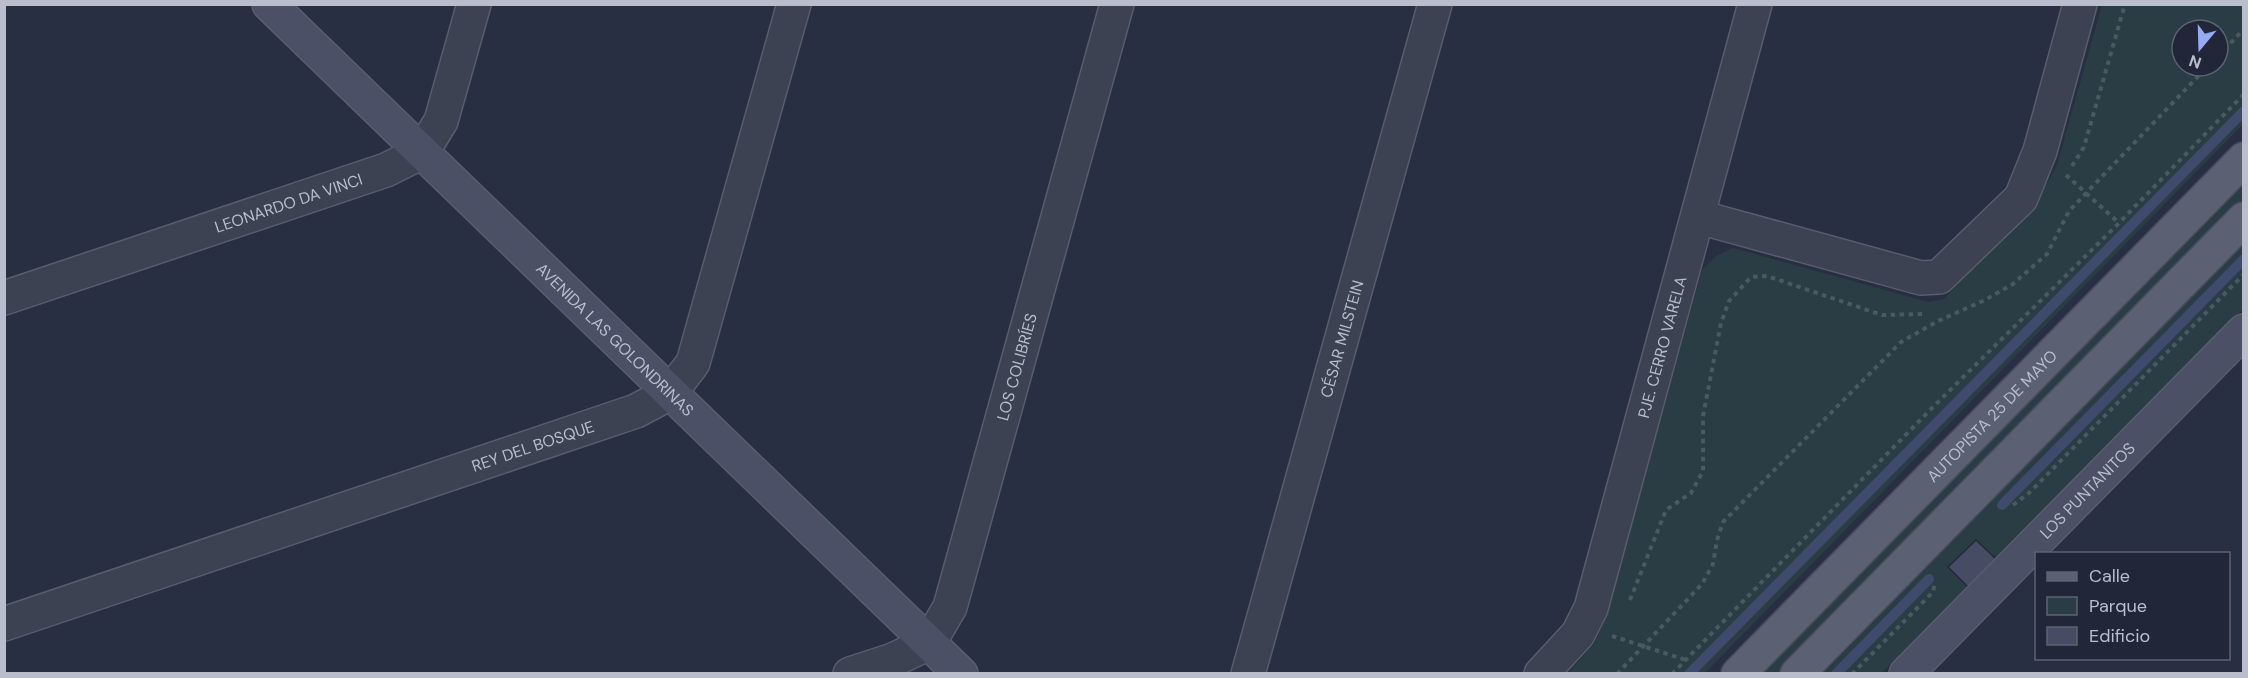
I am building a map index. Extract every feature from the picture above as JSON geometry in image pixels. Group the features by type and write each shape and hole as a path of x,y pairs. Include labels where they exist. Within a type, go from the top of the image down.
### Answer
{"main road":[{"name":"AUTOPISTA 25 DE MAYO","path":"1738,674 2244,159"},
{"path":"1797,674 2244,219"}],"street":[{"name":"AVENIDA LAS GOLONDRINAS","path":"269,4 961,674"},
{"path":"422,152 441,121 474,4"},
{"name":"REY DEL BOSQUE","path":"4,624 636,411 670,393 693,363 794,4"},
{"name":"LOS COLIBRÍES","path":"929,643 950,607 1117,4"},
{"name":"CÉSAR MILSTEIN","path":"1248,674 1435,4"},
{"name":"PJE. CERRO VARELA","path":"1541,674 1578,634 1595,635 1591,608 1699,218 1755,4"},
{"path":"1699,218 1921,278 1939,277 2021,198 2040,151 2080,4"},
{"name":"LEONARDO DA VINCI","path":"4,298 386,170 422,152"},
{"name":"LOS PUNTANITOS","path":"1906,674 2244,331"},
{"path":"850,674 893,660 929,643"}],"path":[{"path":"2058,183 2084,147 2125,4"},
{"path":"2230,44 2244,29"},
{"path":"1617,674 1702,584 1713,564 1723,522 1901,342 2013,284 2047,254 2068,211 2196,78"},
{"path":"1672,674 1931,409 2120,223 2244,94"},
{"path":"2065,174 2120,223"},
{"path":"1626,611 1666,510 1691,493 1703,471 1703,416 1721,323 1729,301 1742,285 1751,277 1767,276 1882,315 1926,314 1935,310"},
{"path":"1613,636 1620,627"},
{"path":"1595,635 1613,636 1686,660"},
{"path":"1595,635 1613,636"}],"green space":[{"path":"2102,5 2243,5 2243,124 1705,673 1567,674 1594,644 1606,618 1702,270 1716,256 1733,248 1928,302 1944,299 2048,182 2057,165"},
{"path":"2243,179 2243,204 1778,673 1758,674"},
{"path":"2243,243 2243,309 1937,622 1881,673 1823,674"}],"building":[{"path":"1976,540 1997,560 1969,588 1948,567"}],"waterway":[{"path":"1689,674 2244,111"},
{"path":"2002,505 2244,259"},
{"path":"1836,674 1929,579"}]}
